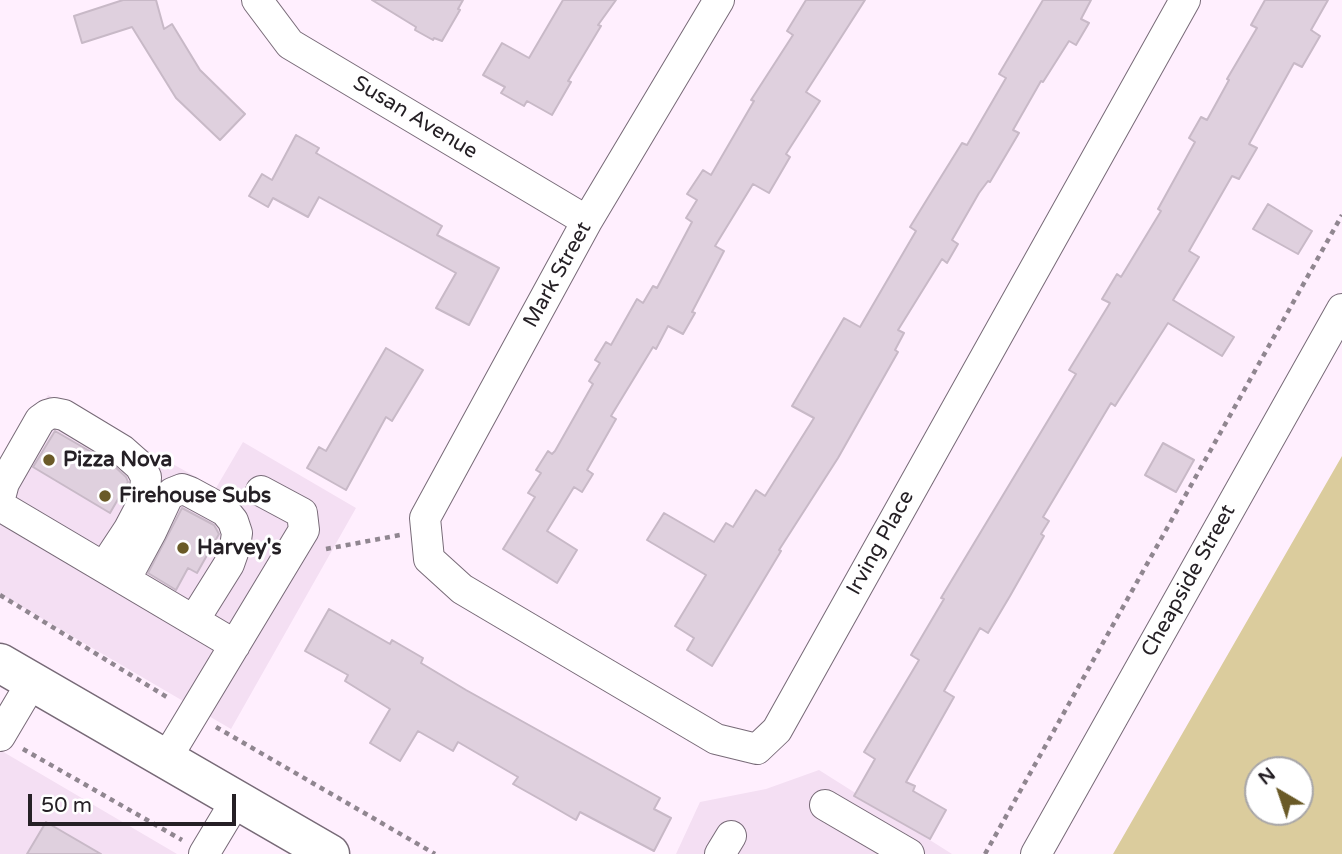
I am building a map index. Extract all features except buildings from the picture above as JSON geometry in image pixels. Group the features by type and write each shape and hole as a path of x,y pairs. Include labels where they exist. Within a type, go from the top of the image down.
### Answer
{"main road":[{"path":"16,672 330,854"}],"street":[{"name":"Susan Avenue","path":"257,0 290,44 587,221"},
{"name":"Mark Street","path":"429,559 425,519 587,221 719,0"},
{"name":"Irving Place","path":"429,559 462,589 716,739 757,749 776,730 1185,0"},
{"name":"Cheapside Street","path":"1036,854 1342,309"},
{"path":"114,573 145,492 146,477 140,466 122,450 64,415 47,415 40,420 4,483 1,502 114,573 235,645"},
{"path":"114,573 151,533 167,498 172,493 182,489 226,512 237,533 235,547 229,565 194,620"},
{"path":"166,760 304,530 302,513 261,491"},
{"path":"12,742 16,672"},
{"path":"204,853 237,799"},
{"path":"825,805 909,854"}],"path":[{"path":"985,854 1342,215"},
{"path":"320,550 401,535"},
{"path":"216,727 223,715"},
{"path":"12,742 204,853"}],"shaded area":[{"path":"48,395 216,488 243,442 356,508 231,729 0,594 0,481"},
{"path":"1342,456 1342,854 1113,854"},
{"path":"0,750 177,854 0,854"},
{"path":"819,770 952,854 676,854 700,802 766,789"}],"place":[{"name":"Pizza Nova","path":"49,460"},
{"name":"Firehouse Subs","path":"105,496"},
{"name":"Harvey's","path":"183,548"}]}
